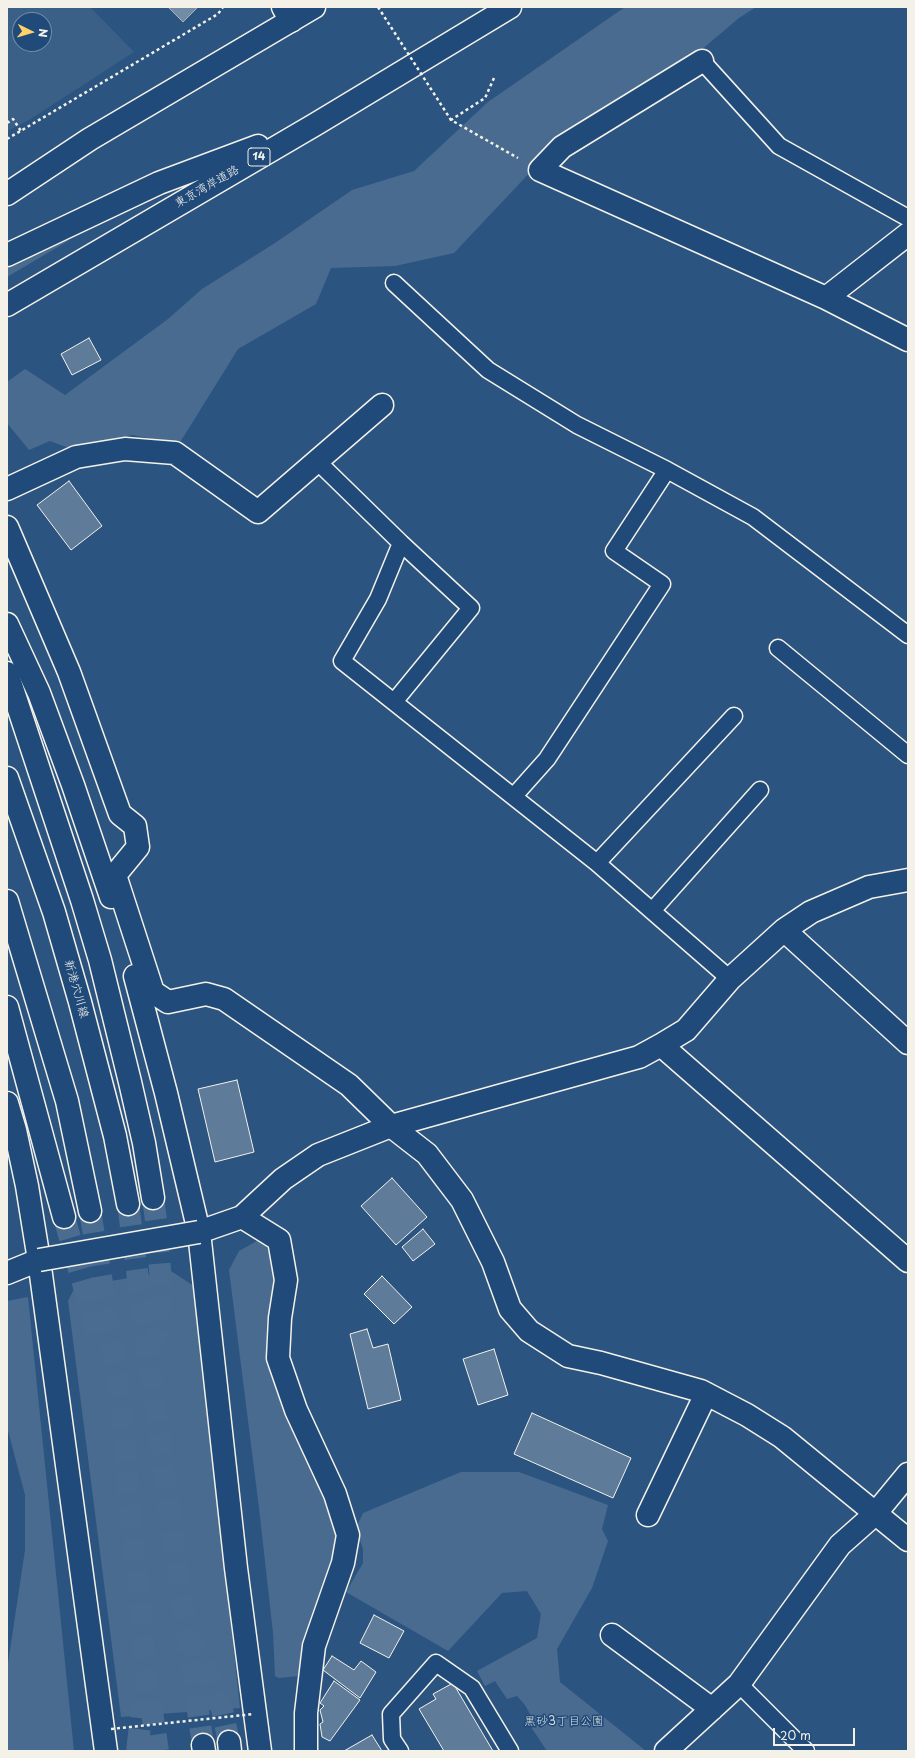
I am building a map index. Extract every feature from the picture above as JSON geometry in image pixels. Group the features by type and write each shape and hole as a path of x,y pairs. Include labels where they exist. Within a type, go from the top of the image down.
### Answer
{"main road":[{"path":"7,194 90,138 287,14 314,7"},
{"name":"東京湾岸道路","path":"7,305 316,124 510,7"},
{"path":"702,62 562,147 540,170 826,298 908,340"},
{"path":"7,255 159,183 316,124"},
{"path":"826,298 908,234"},
{"path":"7,489 76,457 125,449 175,453 258,512 382,405"},
{"path":"7,527 69,672 120,814 136,826 138,848 115,875 153,992 168,1002 206,994 224,999 349,1085 391,1126 427,1154 462,1200 493,1262 510,1309 530,1331 568,1356 601,1362 706,1394 748,1414 782,1436 874,1514 908,1540"},
{"path":"7,624 39,693 101,866 142,1002 166,1093 199,1232 236,1568 260,1751"},
{"path":"7,673 82,900 100,960 144,1144 153,1198"},
{"name":"新港穴川線","path":"7,778 54,912 80,1002 115,1136 128,1204"},
{"path":"7,1272 39,1260 199,1232 242,1217 283,1179 318,1155 391,1126 638,1056 661,1046 686,1030 730,980 784,930 811,912 869,887 908,880"},
{"path":"7,901 67,1101 90,1211"},
{"path":"784,930 908,1043"},
{"path":"7,1007 64,1217"},
{"path":"661,1046 908,1261"},
{"path":"7,1103 15,1130 25,1179 39,1260 106,1751"},
{"path":"242,1217 279,1240 286,1280 280,1318 278,1358 296,1410 335,1494 348,1535 343,1563 314,1646 306,1713 306,1751"},
{"path":"648,1516 706,1394"},
{"path":"666,1751 739,1684 840,1545 874,1514 908,1474"},
{"path":"612,1635 712,1709"}],"lane":[{"path":"702,62 778,146 908,218"},
{"path":"394,283 488,370 577,425 667,470 753,517 908,635"},
{"path":"317,461 401,543 471,608 394,702"},
{"path":"514,796 547,759 662,584 614,551 667,470"},
{"path":"401,543 378,599 342,661 597,863 730,980"},
{"path":"778,648 908,755"},
{"path":"597,863 734,716"},
{"path":"652,911 760,790"},
{"path":"400,1751 392,1739 391,1714 436,1663 472,1688 510,1751"},
{"path":"739,1684 806,1751"}],"path":[{"path":"7,139 218,14 224,7"},
{"path":"378,7 451,120 540,170"},
{"path":"451,120 485,98 494,78"},
{"path":"7,123 13,119 21,131"},
{"path":"111,1729 254,1714"}],"shaded area":[{"path":"7,7 90,7 134,52 29,120 7,131"},
{"path":"168,7 198,7 183,22"}],"green space":[{"path":"625,7 756,7 739,18 700,51 553,148 454,253 395,266 331,268 316,304 238,349 179,444 132,435 74,450 50,441 29,450 7,423 7,382 25,369 65,395 168,319 202,289 275,243 352,190 414,171 488,102"},
{"path":"64,236 69,238 68,241 7,277 7,267"},
{"path":"264,1237 274,1269 275,1284 267,1323 266,1358 274,1384 327,1501 339,1543 303,1647 299,1676 279,1678 275,1676 273,1633 259,1508 229,1270 239,1251"},
{"path":"171,1271 194,1286 240,1708 121,1717 68,1301 75,1287"},
{"path":"28,1297 74,1751 7,1751 7,1670 25,1550 25,1495 7,1427 7,1301"},
{"name":"黒砂3丁目公園","path":"461,1472 519,1472 608,1505 602,1529 608,1541 592,1588 557,1649 560,1682 646,1751 547,1751 531,1727 535,1723 525,1705 517,1696 507,1699 495,1681 485,1686 477,1671 537,1638 541,1614 527,1591 502,1593 448,1651 346,1592 363,1563 363,1549 356,1528 363,1513"}],"building":[{"path":"89,338 101,360 72,375 61,354"},
{"path":"69,481 102,526 71,550 37,505"},
{"path":"237,1080 254,1152 215,1162 198,1089"},
{"path":"392,1178 427,1217 396,1245 361,1206"},
{"path":"423,1229 435,1244 413,1261 402,1247"},
{"path":"382,1276 412,1307 394,1324 364,1294"},
{"path":"367,1329 373,1348 388,1344 401,1400 368,1409 350,1334"},
{"path":"494,1349 508,1395 478,1405 463,1359"},
{"path":"532,1413 631,1458 613,1498 514,1454"},
{"path":"374,1615 404,1631 389,1658 360,1643"},
{"path":"332,1656 354,1670 361,1661 376,1672 360,1698 323,1670"},
{"path":"334,1681 360,1700 330,1741 322,1737 320,1724 323,1722 320,1710 324,1706 320,1703"},
{"path":"453,1683 493,1751 444,1751 419,1709 436,1699 433,1694"},
{"path":"372,1735 382,1751 344,1751"}],"tunnel":[{"path":"153,1198 162,1294 155,1346"},
{"path":"128,1204 172,1532 203,1745"},
{"path":"90,1211 118,1379 146,1673 158,1751"},
{"path":"64,1217 99,1339"},
{"path":"188,1634 212,1683 222,1709 229,1742"},
{"path":"137,1751 143,1701"}]}
